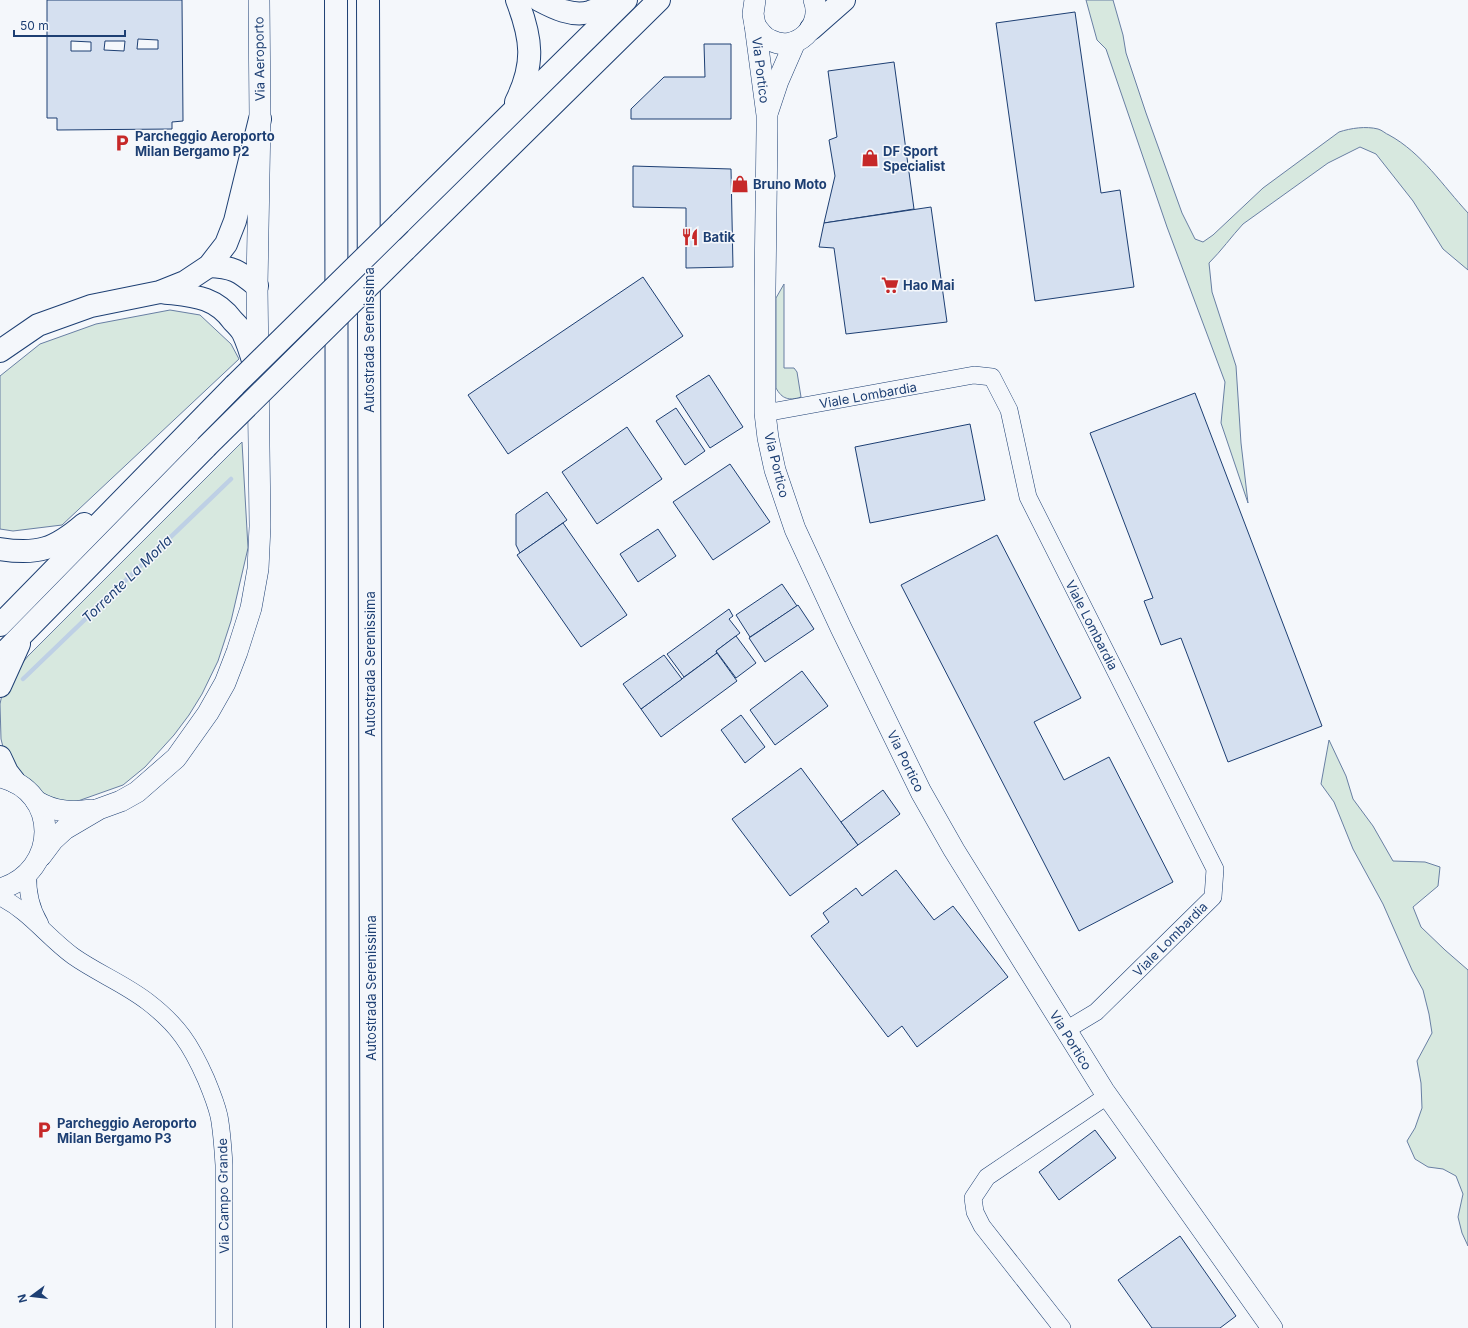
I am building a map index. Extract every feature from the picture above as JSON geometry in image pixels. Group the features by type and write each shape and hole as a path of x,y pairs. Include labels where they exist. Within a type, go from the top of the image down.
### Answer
{"highway":[{"path":"336,0 338,1328"},
{"name":"Autostrada Serenissima","path":"368,0 372,1328"},
{"path":"510,113 524,85 528,69 529,53 528,37 524,18 516,0"},
{"path":"539,0 568,12 589,12 616,0"},
{"path":"0,625 235,385 626,0"},
{"path":"0,657 206,447 659,0"},
{"path":"803,35 844,0"},
{"path":"0,351 38,325 91,306 160,292 185,282 209,266 226,244 235,221 260,119"},
{"path":"209,266 227,267 242,273 257,286"},
{"path":"160,292 206,299 214,302 224,310 243,333 257,374"},
{"path":"0,549 33,552 51,547 68,538 120,492 146,476"},
{"path":"0,686 25,632"},
{"path":"0,757 7,772 7,779"}],"main road":[{"name":"Via Aeroporto","path":"99,809 121,801 137,792 176,758 208,713 224,683 237,652 251,608 258,569 260,526 257,374 260,119 259,0"},
{"name":"Via Portico","path":"755,0 753,5 753,14 767,115 764,289 765,413 768,438 775,470 795,529 841,628 921,792 958,856 1064,1029 1104,1091 1272,1328"},
{"name":"Via Portico","path":"767,115 778,80 803,35 816,18 814,0"},
{"name":"Via Portico","path":"755,25 761,34 770,41 782,44 803,35"},
{"path":"7,779 26,790 36,801 44,806 56,810 68,813 99,809"},
{"path":"36,801 42,814 45,828 45,842 41,856"},
{"path":"0,889 20,881 35,866 53,840 65,829 99,809"}],"street":[{"name":"Viale Lombardia","path":"765,413 974,375 992,377 1009,410 1028,497 1215,869 1212,897 1096,1012 1071,1028 1064,1029"},
{"name":"Via Campo Grande","path":"28,874 31,901 35,915 42,927 53,940 73,956 126,988 156,1009 184,1036 195,1054 212,1094 219,1116 222,1138 224,1165 224,1328"},
{"name":"Via Campo Grande","path":"0,897 20,909 42,927"},
{"path":"1062,1328 982,1226 975,1212 973,1198 987,1177 1104,1098 1104,1091"}],"shaded area":[{"path":"1086,0 1113,0 1123,35 1126,53 1146,113 1182,213 1195,239 1203,242 1213,235 1263,188 1339,132 1358,128 1373,128 1401,142 1422,160 1468,213 1468,270 1443,249 1413,201 1376,154 1360,147 1328,163 1243,224 1209,263 1212,292 1236,366 1241,443 1248,503 1221,423 1225,382 1167,227 1106,49 1097,40"},
{"path":"784,284 784,368 794,368 797,372 801,397 793,399 783,397 776,388 776,298"},
{"path":"170,310 200,315 231,344 239,359 62,525 13,531 0,529 0,376 40,344 96,324"},
{"path":"242,442 248,548 231,621 218,661 202,694 174,735 145,767 123,785 75,802 54,803 12,768 4,751 1,739 0,704 3,690 28,656"},
{"path":"1329,740 1346,776 1353,799 1373,826 1393,861 1425,862 1440,867 1438,886 1413,907 1421,927 1468,970 1468,1246 1462,1233 1458,1217 1463,1194 1456,1176 1443,1169 1428,1167 1415,1159 1407,1141 1415,1128 1422,1108 1421,1083 1417,1061 1432,1033 1429,1014 1423,990 1412,970 1383,904 1353,849 1334,802 1321,784"}],"building":[{"name":"Parcheggio Aeroporto Milan Bergamo P2","path":"47,0 182,0 183,121 172,122 172,129 57,130 57,118 47,118","holes":["138,39 158,40 158,49 137,49","71,41 91,42 91,51 71,51","105,41 125,41 124,51 104,50"]},
{"path":"1075,12 1101,193 1120,190 1134,287 1035,301 996,23"},
{"path":"704,44 731,44 731,119 631,119 631,109 664,77 705,77"},
{"name":"DF Sport Specialist","path":"894,62 914,209 824,223 835,176 829,140 837,137 828,71"},
{"path":"633,166 731,169 733,267 686,268 686,208 633,207"},
{"name":"Hao Mai","path":"931,207 947,322 846,334 834,248 819,247 824,223"},
{"path":"643,277 683,336 508,454 468,395"},
{"path":"709,375 743,427 710,448 676,396"},
{"path":"1195,393 1322,726 1228,762 1181,638 1161,645 1144,601 1153,598 1090,433"},
{"path":"676,408 705,451 685,465 656,421"},
{"path":"970,424 985,500 870,523 855,447"},
{"path":"627,427 662,479 597,524 562,472"},
{"path":"730,464 770,522 713,560 673,502"},
{"path":"547,492 567,520 520,553 516,545 516,514"},
{"path":"563,523 627,615 581,647 517,555"},
{"path":"658,529 676,556 638,582 620,554"},
{"path":"997,535 1081,698 1034,722 1064,780 1109,757 1173,882 1079,931 901,585"},
{"path":"782,584 797,606 750,637 736,615"},
{"path":"798,605 814,629 765,662 749,638"},
{"path":"729,609 733,616 729,619 740,633 716,651 717,653 684,677 667,654"},
{"path":"736,636 756,663 736,678 716,651"},
{"path":"717,653 737,681 661,737 641,709"},
{"path":"664,655 682,679 641,709 623,684"},
{"path":"802,671 828,706 775,745 750,710"},
{"path":"741,715 765,747 745,763 721,730"},
{"path":"801,768 858,845 790,896 732,819"},
{"path":"883,790 900,814 858,845 841,822"},
{"path":"896,870 934,920 953,906 1008,977 917,1047 902,1026 888,1037 811,936 829,922 823,913 856,888 862,896"},
{"path":"1095,1130 1116,1158 1059,1200 1039,1172"},
{"path":"1180,1236 1236,1316 1220,1328 1152,1328 1118,1280"}],"waterway":[{"name":"Torrente La Morla","path":"23,679 231,479"}],"place":[{"name":"Parcheggio Aeroporto Milan Bergamo P2","path":"122,143"},
{"name":"DF Sport Specialist","path":"870,158"},
{"name":"Bruno Moto","path":"740,184"},
{"name":"Batik","path":"690,237"},
{"name":"Hao Mai","path":"890,285"},
{"name":"Parcheggio Aeroporto Milan Bergamo P3","path":"44,1130"}]}
